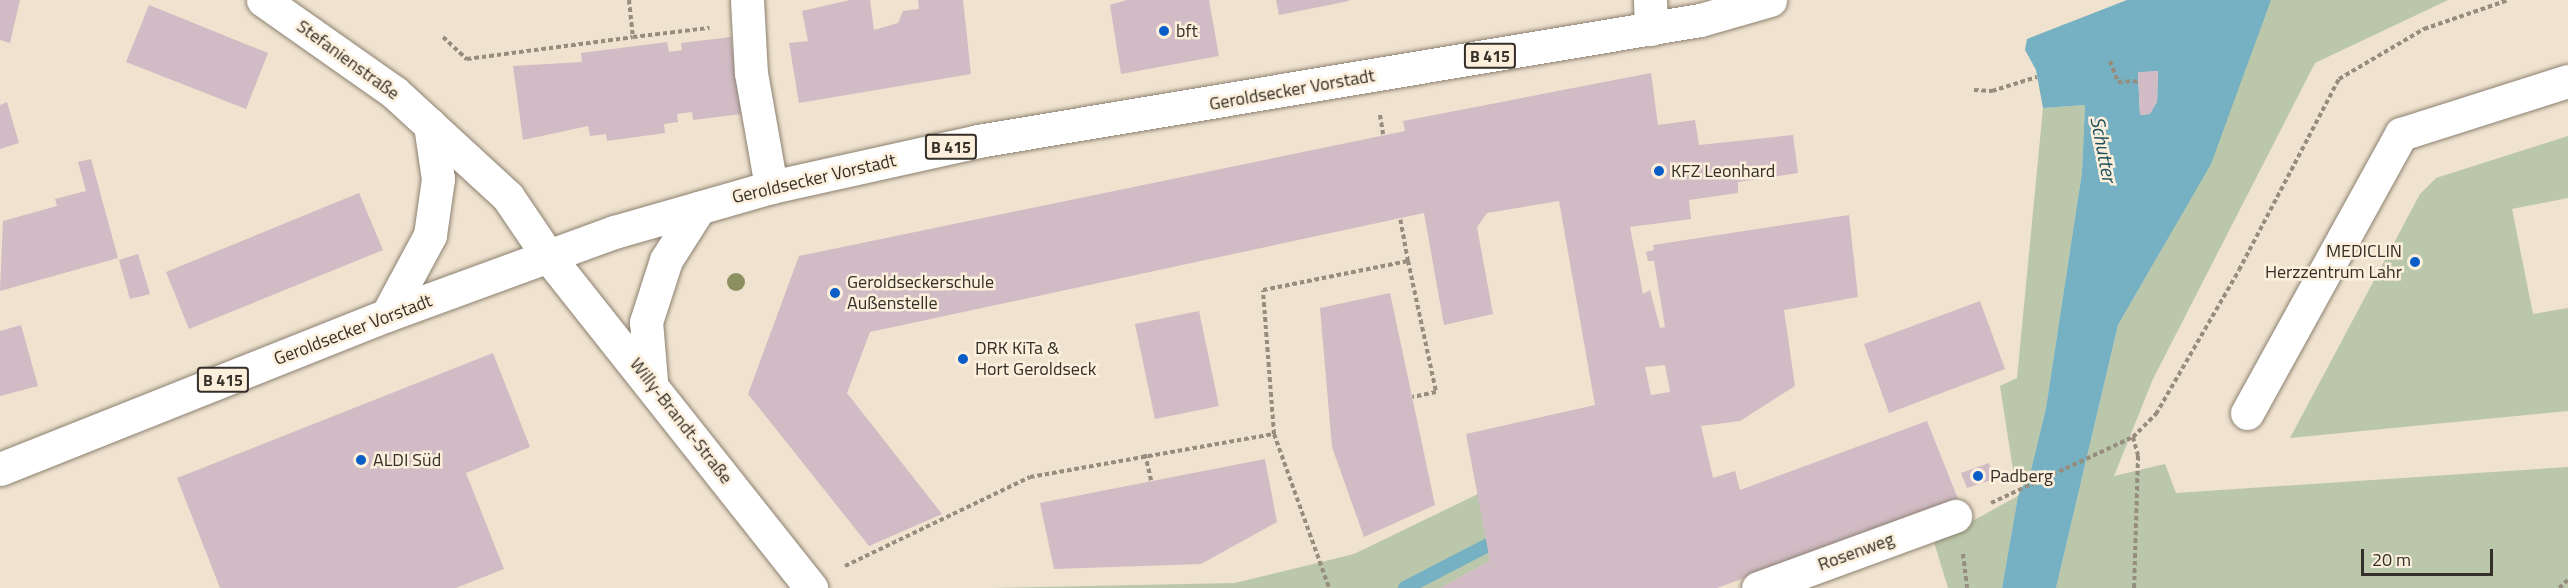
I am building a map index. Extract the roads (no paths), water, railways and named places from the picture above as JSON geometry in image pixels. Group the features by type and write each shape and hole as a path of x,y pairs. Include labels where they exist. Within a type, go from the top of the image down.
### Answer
{"main road":[{"name":"Stefanienstraße","path":"263,0 352,60 430,125 508,197 548,256"},
{"name":"Geroldsecker Vorstadt","path":"0,469 387,315 548,256 771,187 978,141 1650,14 1770,0"},
{"path":"748,12 751,73 771,187"},
{"path":"2247,413 2401,134 2568,81"},
{"path":"387,315 430,235 438,179 430,125"},
{"path":"651,381 646,322 666,260 699,208"},
{"name":"Willy-Brandt-Straße","path":"548,256 651,381 809,586"},
{"name":"Rosenweg","path":"1758,588 1955,516"}],"water":[{"name":"Schutter","path":"2127,0 2271,0 2211,164 2118,325 2056,588 2002,588 2018,496 2031,470 2046,408 2082,172 2085,105 2043,108 2036,70 2025,50 2027,39","holes":["2158,71 2157,102 2149,114 2140,115 2138,73"]}],"waterway":[{"path":"1405,588 1488,545"}],"place":[{"name":"bft","path":"1164,31"},
{"name":"KFZ Leonhard","path":"1659,171"},
{"name":"MEDICLIN Herzzentrum Lahr","path":"2415,262"},
{"name":"Geroldseckerschule Außenstelle","path":"835,293"},
{"name":"DRK KiTa & Hort Geroldseck","path":"963,359"},
{"name":"ALDI Süd","path":"361,460"},
{"name":"Padberg","path":"1978,476"}]}
